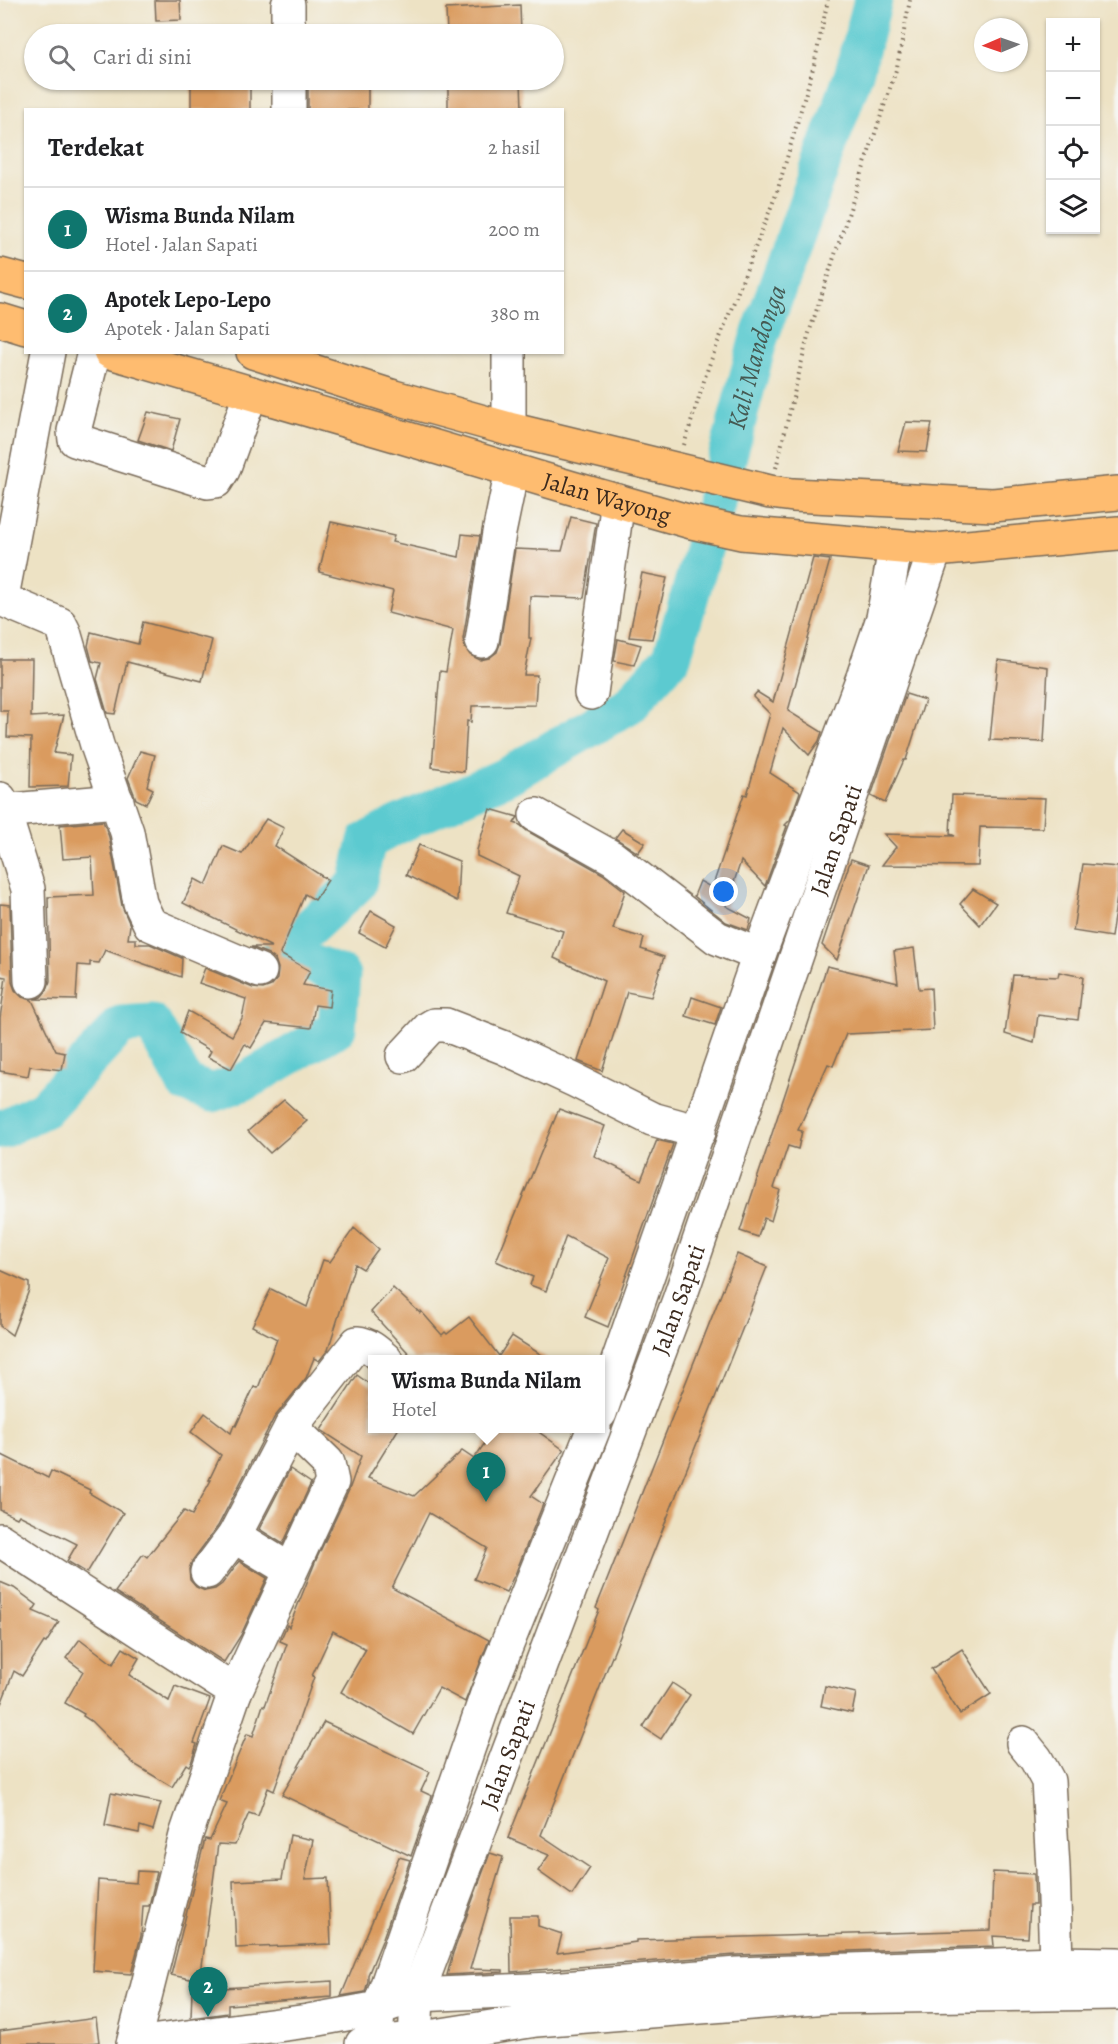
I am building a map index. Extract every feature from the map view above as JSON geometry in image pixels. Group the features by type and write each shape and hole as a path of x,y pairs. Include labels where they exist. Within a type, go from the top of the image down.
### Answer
{"main road":[{"path":"0,275 24,281"},
{"path":"0,320 24,327"},
{"name":"Jalan Wayong","path":"117,354 691,522 741,533 935,550 1118,533"},
{"name":"Jalan Wayong","path":"266,354 291,358 394,397 509,429 758,489 793,495 993,505 1118,493"}],"street":[{"path":"289,90 289,108"},
{"path":"48,354 2,597 6,602 60,624 97,745 127,832 140,903 150,924 260,971"},
{"path":"93,354 74,431 75,440 208,482 216,481 223,470 251,393"},
{"path":"509,354 509,429"},
{"path":"482,641 499,533 512,470"},
{"path":"591,693 618,501"},
{"name":"Jalan Sapati","path":"605,1399 759,955 867,668 883,618 895,548"},
{"name":"Jalan Sapati","path":"416,2042 417,1995 679,1300 935,550"},
{"path":"31,981 28,889 1,807 117,801"},
{"path":"536,815 613,858 717,938 759,955"},
{"path":"404,1056 429,1028 446,1024 564,1075 652,1119 699,1132"},
{"path":"645,1287 679,1300"},
{"path":"207,1572 234,1536 291,1427 357,1344 372,1348 381,1355"},
{"path":"291,1427 328,1463 332,1482 235,1692 186,1835 134,2044 308,2021 379,2008 417,1995 551,1989 737,1974 1056,1963 1118,1964"},
{"name":"Jalan Sapati","path":"370,2044 379,2008 487,1694 592,1433"},
{"path":"234,1536 290,1570"},
{"path":"0,1540 235,1692"},
{"path":"1023,1743 1036,1758 1048,1781 1056,1963"},
{"path":"370,2044 416,2042 536,2020 828,1997 1118,1993"}],"path":[{"path":"687,471 708,368 777,192 814,65 828,0"},
{"path":"758,489 897,67 910,0"}],"building":[{"path":"155,0 180,0 181,20 156,21"},
{"path":"520,5 521,24 447,24 446,9"},
{"path":"191,90 250,90 250,108 191,108"},
{"path":"308,90 368,90 368,108 308,108"},
{"path":"448,90 521,90 522,108 448,108"},
{"path":"148,412 180,419 171,451 138,440"},
{"path":"906,422 932,423 927,452 898,451"},
{"path":"571,517 596,523 584,598 530,596 529,638 531,638 524,675 537,675 535,705 472,706 471,722 467,721 464,772 432,767 440,671 446,672 453,630 388,613 393,591 319,572 331,522 394,536 392,542 459,557 462,534 480,536 463,639 470,655 480,660 489,658 497,652 500,644 515,549 562,551"},
{"path":"813,558 830,560 788,711 822,732 819,741 809,755 783,728 770,773 800,792 790,820 785,825 787,826 765,886 741,861 726,906 751,919 748,930 726,922 694,896 700,881 712,888 744,794 747,795 770,714 753,697 757,692 773,702"},
{"path":"642,573 667,578 652,639 629,637"},
{"path":"143,622 212,640 202,681 127,662 115,714 107,713 97,679 101,663 92,661 88,646 91,632 138,644"},
{"path":"618,639 641,645 634,665 614,661"},
{"path":"0,659 32,659 31,717 64,715 54,753 71,755 68,786 30,787 31,738 7,737 8,711 0,711"},
{"path":"998,660 1048,667 1044,742 990,740"},
{"path":"906,694 925,700 906,760 885,803 871,796"},
{"path":"140,751 155,755 147,786 153,789 146,804 136,799 128,778"},
{"path":"952,795 1045,798 1043,828 980,827 978,866 882,865 896,847 884,834 955,836 950,834"},
{"path":"490,809 518,817 514,823 603,874 625,891 613,929 644,938 641,949 664,957 651,997 627,992 602,1071 578,1061 604,981 554,958 563,931 506,913 519,876 477,856"},
{"path":"266,819 284,828 275,846 328,880 315,900 305,894 280,954 310,971 303,985 331,990 329,1007 315,1005 311,1028 266,1023 251,1048 245,1044 231,1069 208,1057 211,1051 180,1033 188,1011 232,1036 242,1018 246,999 199,983 205,968 253,988 263,989 271,986 277,979 278,968 275,959 251,947 272,947 183,903 195,879 206,885 223,846 242,854"},
{"path":"103,821 109,837 122,906 130,925 128,939 136,939 136,944 150,944 182,958 181,977 105,950 99,963 90,962 90,966 78,965 76,1000 34,999 41,997 50,981 48,897 94,895 92,857 63,859 60,825"},
{"path":"622,829 645,843 638,853 615,838"},
{"path":"419,845 459,861 457,901 406,875"},
{"path":"851,859 869,865 837,960 822,945"},
{"path":"1083,864 1118,867 1118,890 1111,937 1073,931"},
{"path":"973,889 996,903 980,925 960,904"},
{"path":"0,904 10,905 12,982 15,990 22,997 32,1000 56,1051 65,1053 62,1070 30,1066 28,1076 0,1071 0,1018 6,977 0,976"},
{"path":"371,911 396,925 385,947 359,933"},
{"path":"914,948 919,989 931,988 933,1030 846,1034 833,1066 828,1064 798,1130 802,1131 798,1149 788,1146 774,1188 780,1190 771,1221 764,1218 758,1237 740,1231 827,966 898,983 894,951"},
{"path":"1059,972 1083,977 1078,1020 1038,1015 1034,1043 1005,1034 1013,975 1058,977"},
{"path":"692,997 721,1007 715,1025 686,1016"},
{"path":"284,1100 307,1121 270,1153 248,1131"},
{"path":"559,1109 605,1126 594,1156 641,1180 657,1140 673,1144 608,1327 585,1317 609,1258 566,1236 546,1291 530,1285 533,1277 496,1261"},
{"path":"354,1228 378,1249 363,1269 355,1264 328,1350 319,1361 314,1358 306,1378 274,1418 218,1526 192,1561 189,1569 190,1580 196,1587 205,1591 215,1589 222,1584 239,1561 267,1578 241,1635 224,1662 115,1592 143,1554 147,1557 184,1511 192,1515 211,1480 209,1480 221,1455 191,1432 205,1413 231,1433 254,1387 258,1388 277,1339 252,1326 271,1289 307,1307 323,1260 330,1262"},
{"path":"737,1254 767,1267 541,1835 590,1868 572,1895 538,1871 549,1855 508,1838 599,1610 596,1608"},
{"path":"0,1270 29,1283 29,1290 12,1335 0,1326"},
{"path":"393,1288 420,1313 421,1311 442,1335 445,1332 447,1334 469,1317 498,1355 410,1355 371,1312"},
{"path":"512,1336 542,1355 500,1355"},
{"path":"357,1375 368,1383 368,1433 396,1433 368,1478 414,1496 462,1451 474,1459 492,1433 540,1433 564,1450 531,1496 543,1504 506,1592 474,1579 487,1548 429,1513 392,1588 489,1640 465,1702 439,1688 413,1734 341,1692 366,1649 333,1631 312,1676 314,1677 274,1791 268,1788 258,1816 249,1813 235,1845 218,1844 200,1981 171,1975 205,1839 210,1840 227,1804 219,1801 247,1734 253,1736 263,1705 265,1706 287,1644 280,1641 287,1625 289,1627 316,1560 349,1490 361,1456 321,1430"},
{"path":"0,1454 48,1478 51,1471 90,1490 89,1493 123,1513 87,1573 67,1561 77,1544 19,1515 17,1518 0,1510"},
{"path":"290,1469 311,1483 283,1544 259,1529"},
{"path":"0,1582 14,1588 37,1605 33,1611 59,1622 22,1676 14,1671 1,1704"},
{"path":"80,1639 113,1664 123,1648 139,1658 129,1675 169,1701 175,1686 210,1699 194,1743 197,1744 192,1760 189,1766 186,1764 172,1787 134,1764 91,1721 83,1716 84,1714 65,1703 83,1671 66,1658"},
{"path":"962,1649 991,1694 960,1714 931,1669"},
{"path":"672,1683 690,1695 661,1739 643,1727"},
{"path":"825,1686 856,1693 852,1713 821,1706"},
{"path":"324,1722 430,1772 421,1791 432,1796 411,1856 282,1795"},
{"path":"111,1793 161,1803 153,1830 140,1826 139,1833 105,1826"},
{"path":"290,1835 313,1840 305,1879 328,1878 331,1944 236,1948 233,1881 282,1879"},
{"path":"490,1853 503,1857 470,1969 503,1970 503,1972 447,1975 453,1953"},
{"path":"399,1857 410,1860 368,1975 365,1992 341,1996"},
{"path":"137,1871 157,1872 149,1906 143,1906 141,1936 131,1974 93,1971 98,1880 136,1883"},
{"path":"993,1872 1034,1874 1035,1905 1030,1905 1028,1938 993,1936 994,1946 736,1955 511,1972 510,1916 538,1916 538,1926 562,1934 557,1953 636,1942 636,1940 991,1930"},
{"path":"332,1981 332,1997 228,2005 228,2013 191,2018 192,1990"},
{"path":"96,2018 99,2042 0,2044 0,2031"}],"waterway":[{"name":"Kali Mandonga","path":"0,1130 44,1109 121,1025 152,1023 185,1083 212,1093 248,1080 337,1028 341,975 282,953 357,884 367,841 399,824 507,776 629,705 672,657 705,543 758,341 854,73 873,0"}],"place":[{"name":"Wisma Bunda Nilam","path":"486,1502"},
{"name":"Apotek Lepo-Lepo","path":"208,2017"}]}
